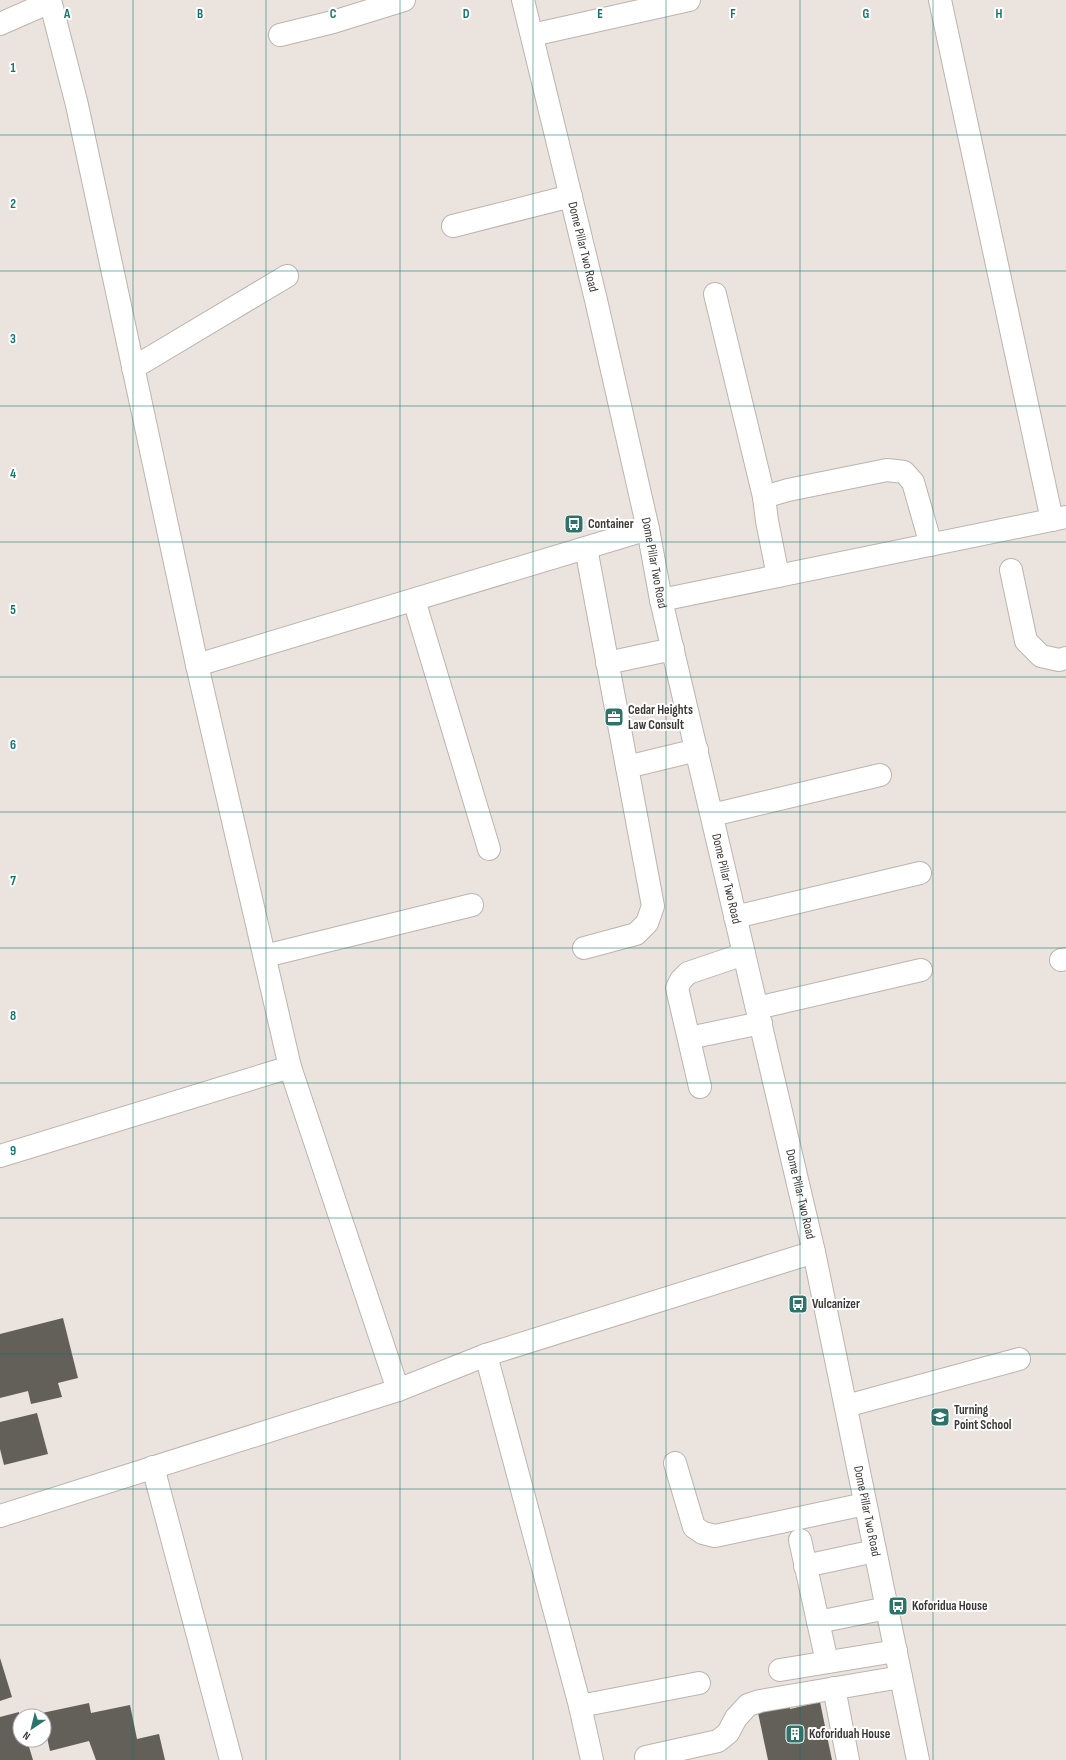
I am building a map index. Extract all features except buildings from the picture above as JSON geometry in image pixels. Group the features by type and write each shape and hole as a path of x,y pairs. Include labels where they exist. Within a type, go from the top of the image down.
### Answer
{"street":[{"path":"280,35 333,22 404,0"},
{"name":"Dome Pillar Two Road","path":"522,0 532,35 571,196 648,529 661,600 814,1252 918,1760"},
{"path":"532,35 689,0"},
{"path":"661,600 1059,519 940,0"},
{"path":"0,24 50,1 77,106 197,665 290,1067 398,1390"},
{"path":"453,226 571,196"},
{"path":"133,368 287,276"},
{"path":"715,294 764,497 767,521 778,576"},
{"path":"764,497 788,490 887,470 904,472 913,482 931,545"},
{"path":"197,665 648,529"},
{"path":"584,948 636,934 647,923 653,906 586,548"},
{"path":"1011,570 1026,641 1041,656 1059,660 1066,658"},
{"path":"414,600 489,849"},
{"path":"607,663 673,649"},
{"path":"627,767 697,750"},
{"path":"712,814 880,775"},
{"path":"735,917 920,873"},
{"path":"265,956 472,905"},
{"path":"700,1088 677,988 681,980 688,973 744,954"},
{"path":"689,1038 759,1015 921,970"},
{"path":"0,1156 290,1067"},
{"path":"0,1516 398,1390 486,1355 814,1252"},
{"path":"486,1355 580,1706 592,1760"},
{"path":"846,1406 1019,1359"},
{"path":"675,1463 694,1527 703,1533 716,1536 865,1504"},
{"path":"153,1468 230,1760"},
{"path":"800,1540 827,1662"},
{"path":"805,1566 875,1551"},
{"path":"818,1622 887,1608"},
{"path":"780,1670 896,1651"},
{"path":"646,1758 718,1741 728,1733 736,1718 748,1705 760,1701 901,1677"},
{"path":"580,1706 699,1683"},
{"path":"834,1688 848,1760"}],"place":[{"name":"Container","path":"574,524"},
{"name":"Cedar Heights Law Consult","path":"614,717"},
{"name":"Vulcanizer","path":"798,1304"},
{"name":"Turning Point School","path":"940,1417"},
{"name":"Koforidua House","path":"898,1606"},
{"name":"Koforiduah House","path":"795,1734"}]}
